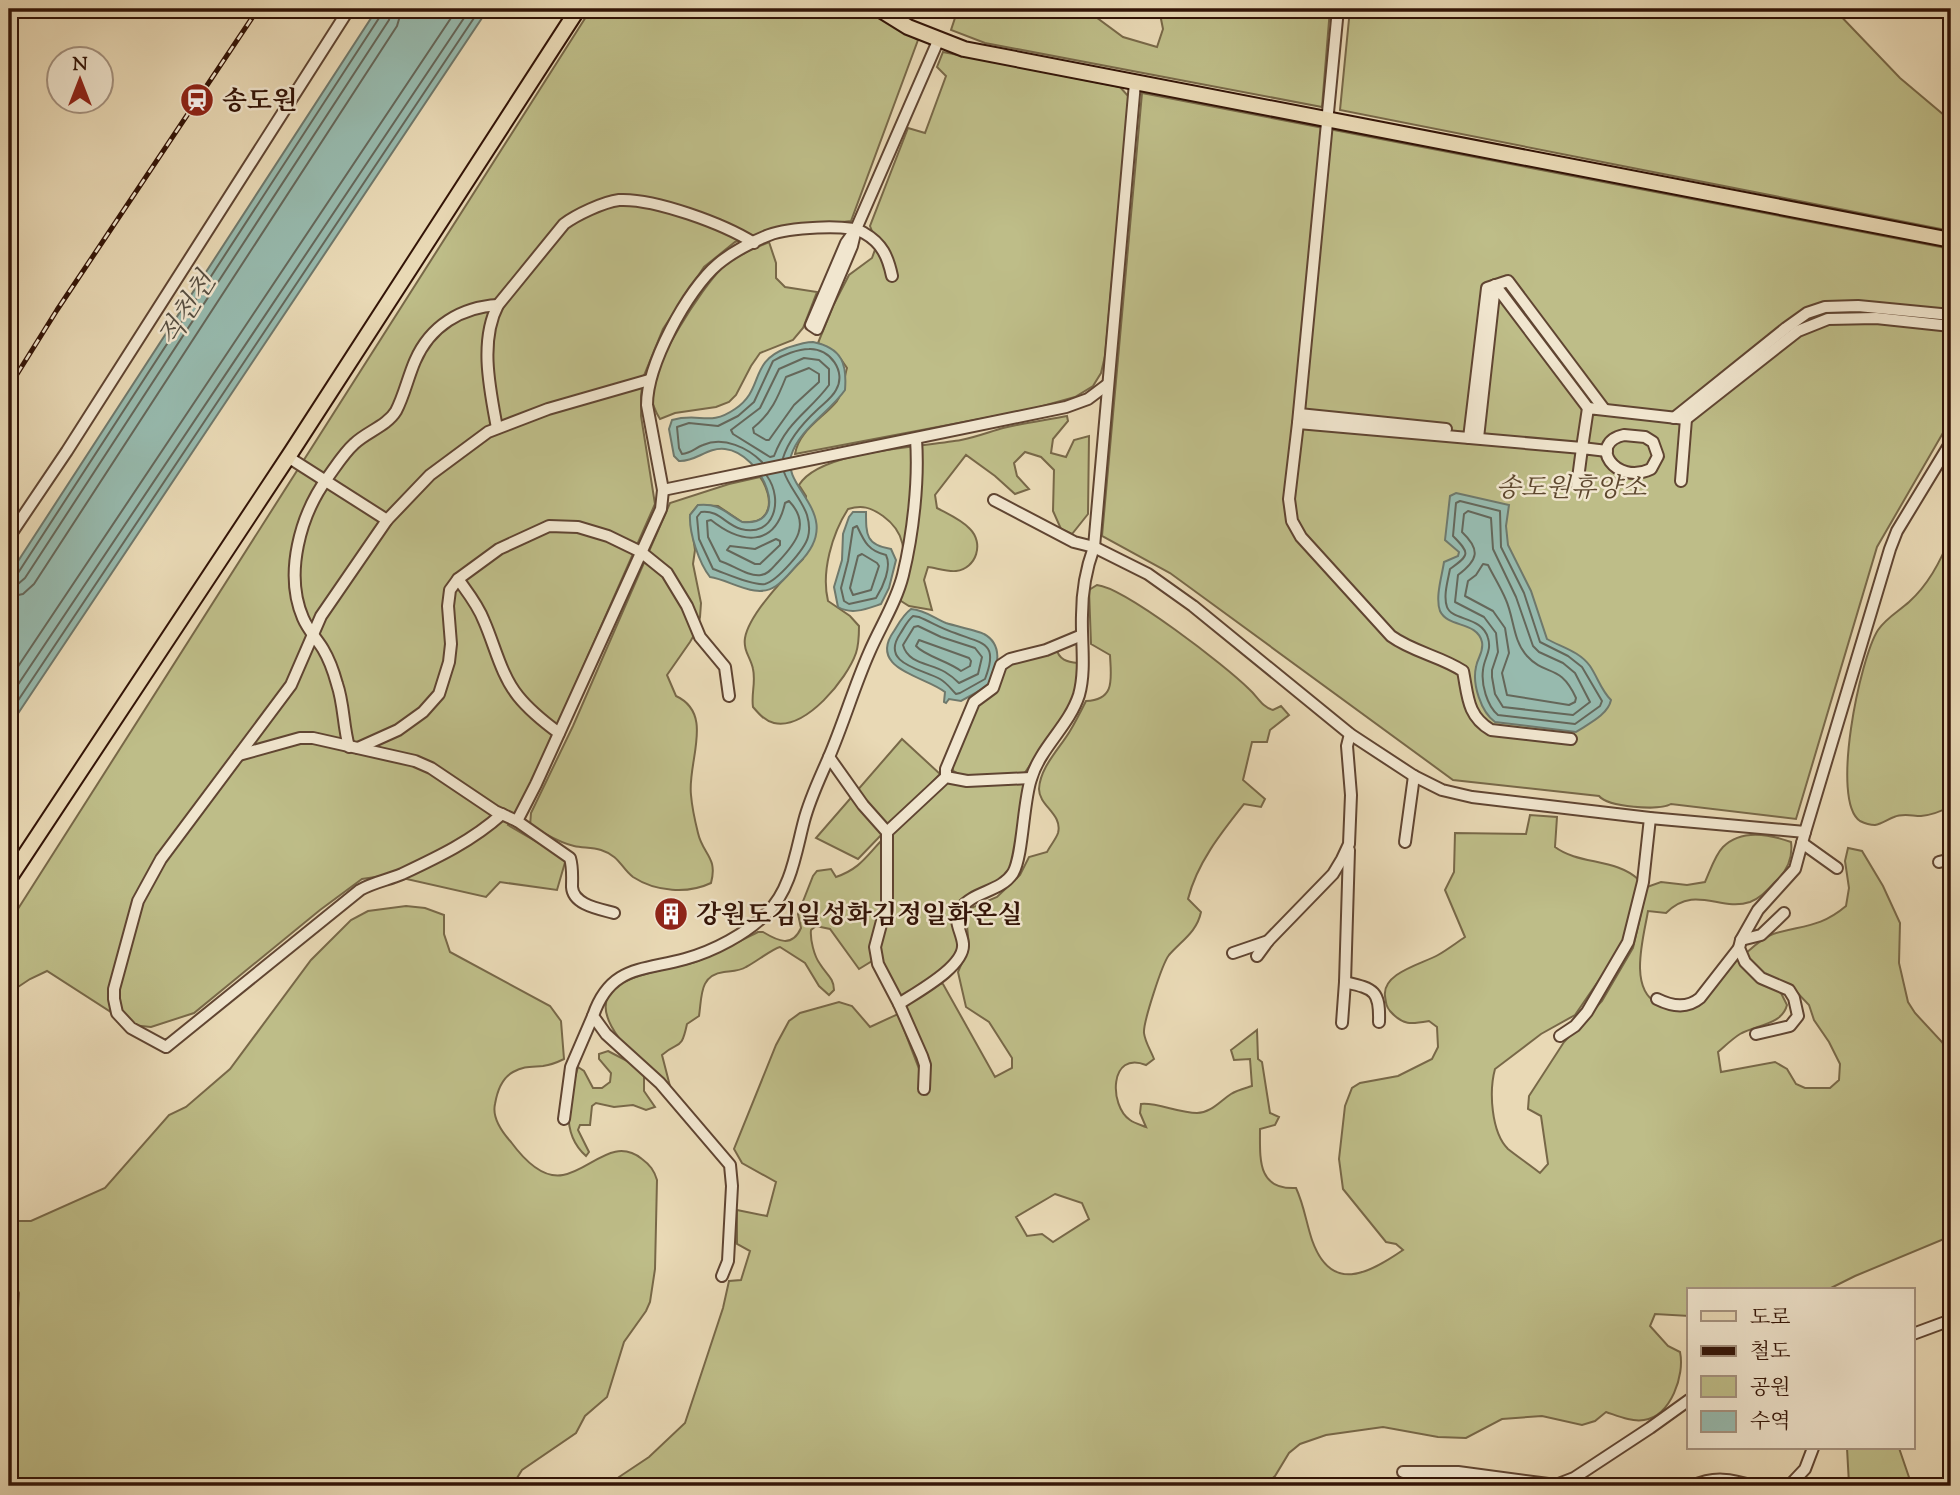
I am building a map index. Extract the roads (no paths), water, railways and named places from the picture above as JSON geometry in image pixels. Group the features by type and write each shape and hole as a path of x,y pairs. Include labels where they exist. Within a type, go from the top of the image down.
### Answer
{"main road":[{"path":"9,879 288,457 578,9"},
{"path":"879,9 908,27 964,50 1951,240"}],"street":[{"path":"9,537 67,451 349,9"},
{"path":"1338,9 1289,499 1292,521 1301,537 1391,636 1407,648 1448,661 1464,671 1472,712 1480,723 1491,730 1571,739"},
{"path":"856,229 846,243 810,326 817,329 852,246 856,229 938,41"},
{"path":"899,1004 946,973 957,961 963,944 957,919 958,911 1002,884 1014,872 1031,778 1040,758 1079,696 1084,586 1094,547 1135,83"},
{"path":"497,428 488,379 493,315 498,305 564,224 575,216 618,200 667,206 736,232 754,243"},
{"path":"517,821 661,509 663,490 647,405 649,380 673,327 700,284 719,264 769,235 826,228 856,229 865,233 888,257 892,276"},
{"path":"1495,285 1508,281 1604,409"},
{"path":"1474,435 1495,285"},
{"path":"1495,285 1588,408 1577,486"},
{"path":"354,748 345,734 337,683 324,650 302,618 295,592 296,550 304,523 325,480 354,443 396,411 424,343 442,323 481,306 498,305"},
{"path":"1674,418 1808,313 1825,307 1858,306 1951,315"},
{"path":"1588,408 1686,419 1798,331 1828,319 1876,318 1951,326"},
{"path":"502,814 482,832 451,851 360,890 166,1046 131,1028 117,1013 114,989 138,901 144,890 161,859 291,685 321,616 387,520 430,475 488,432 548,409 649,380"},
{"path":"663,490 1066,407 1088,399 1108,384"},
{"path":"1634,436 1637,413"},
{"path":"1299,419 1474,435 1607,451"},
{"path":"1681,481 1686,419"},
{"path":"1624,435 1644,437 1653,442 1658,456 1651,469 1631,477 1612,466 1607,451 1615,438 1624,435"},
{"path":"564,1119 571,1067 606,988 618,978 640,969 688,959 736,937 770,911 795,858 805,818 869,652 892,606 903,576 917,465 916,439"},
{"path":"1657,999 1677,1005 1693,1004 1700,999 1740,944 1758,911 1795,869 1890,548 1951,442"},
{"path":"1658,456 1683,458"},
{"path":"288,457 387,520"},
{"path":"994,500 1074,542 1094,547 1148,574 1193,606 1350,734 1413,776 1442,790 1472,797 1804,837 1838,868"},
{"path":"354,748 398,730 423,712 439,694 450,653 450,590 458,579 499,550 550,526 578,527 608,536 641,552 667,573 687,606 700,637 725,667 729,696"},
{"path":"458,579 484,619 508,680 538,717 559,733"},
{"path":"887,832 946,777 946,769 974,702 993,688 1001,665 1010,659 1046,650 1082,635"},
{"path":"1342,1023 1351,795 1347,746 1350,734"},
{"path":"239,755 300,738 415,761 517,821 570,858 572,891 575,897 584,904 614,914"},
{"path":"829,757 863,805 887,832 887,902 875,947 877,964 899,1004 922,1056 925,1065 924,1089"},
{"path":"1405,842 1413,776"},
{"path":"946,777 967,782 1031,778"},
{"path":"1560,1036 1575,1026 1587,1012 1628,943 1643,882 1650,818"},
{"path":"1257,956 1268,941 1333,874 1349,844"},
{"path":"1939,862 1951,859"},
{"path":"1740,944 1761,935 1784,913"},
{"path":"1233,953 1268,941"},
{"path":"1740,944 1745,962 1761,978 1789,990 1794,998 1798,1016 1790,1026 1756,1034"},
{"path":"1345,982 1367,987 1375,992 1379,1000 1379,1022"},
{"path":"593,1016 606,1034 660,1083 730,1165 732,1186 727,1261 722,1276"},
{"path":"1914,1334 1951,1320"},
{"path":"1403,1472 1458,1472 1556,1485 1574,1478 1687,1401"},
{"path":"1790,1486 1805,1469 1812,1450"},
{"path":"1693,1486 1707,1479 1733,1479 1753,1486"}],"water":[{"name":"적천천","path":"377,9 488,9 9,727 9,575"},
{"path":"813,342 831,349 841,359 844,365 845,390 807,429 791,456 790,468 815,517 817,531 812,546 785,578 768,590 743,588 710,577 695,548 690,515 698,505 712,505 742,522 758,520 766,513 769,502 767,489 751,463 738,453 719,449 679,461 674,456 669,429 672,420 711,418 726,414 744,401 761,368 775,354 787,348"},
{"path":"1456,493 1509,505 1506,526 1508,545 1531,591 1547,639 1586,661 1611,700 1602,715 1576,732 1495,722 1482,705 1475,674 1482,649 1479,635 1469,627 1449,620 1440,611 1439,605 1444,562 1458,556 1459,552 1445,540 1450,496"},
{"path":"853,512 866,512 869,538 877,545 891,549 896,560 889,588 881,604 854,611 838,607 834,587 842,560 843,534"},
{"path":"911,609 981,633 990,639 997,650 992,684 961,701 949,699 946,703 945,692 893,663 888,654 888,644 901,619"}],"railway":[{"path":"9,387 57,310 258,9"}],"place":[{"name":"송도원","path":"197,100"},
{"name":"강원도김일성화김정일화온실","path":"671,914"}],"park label":[{"name":"송도원휴양소","path":"1571,487"}]}
